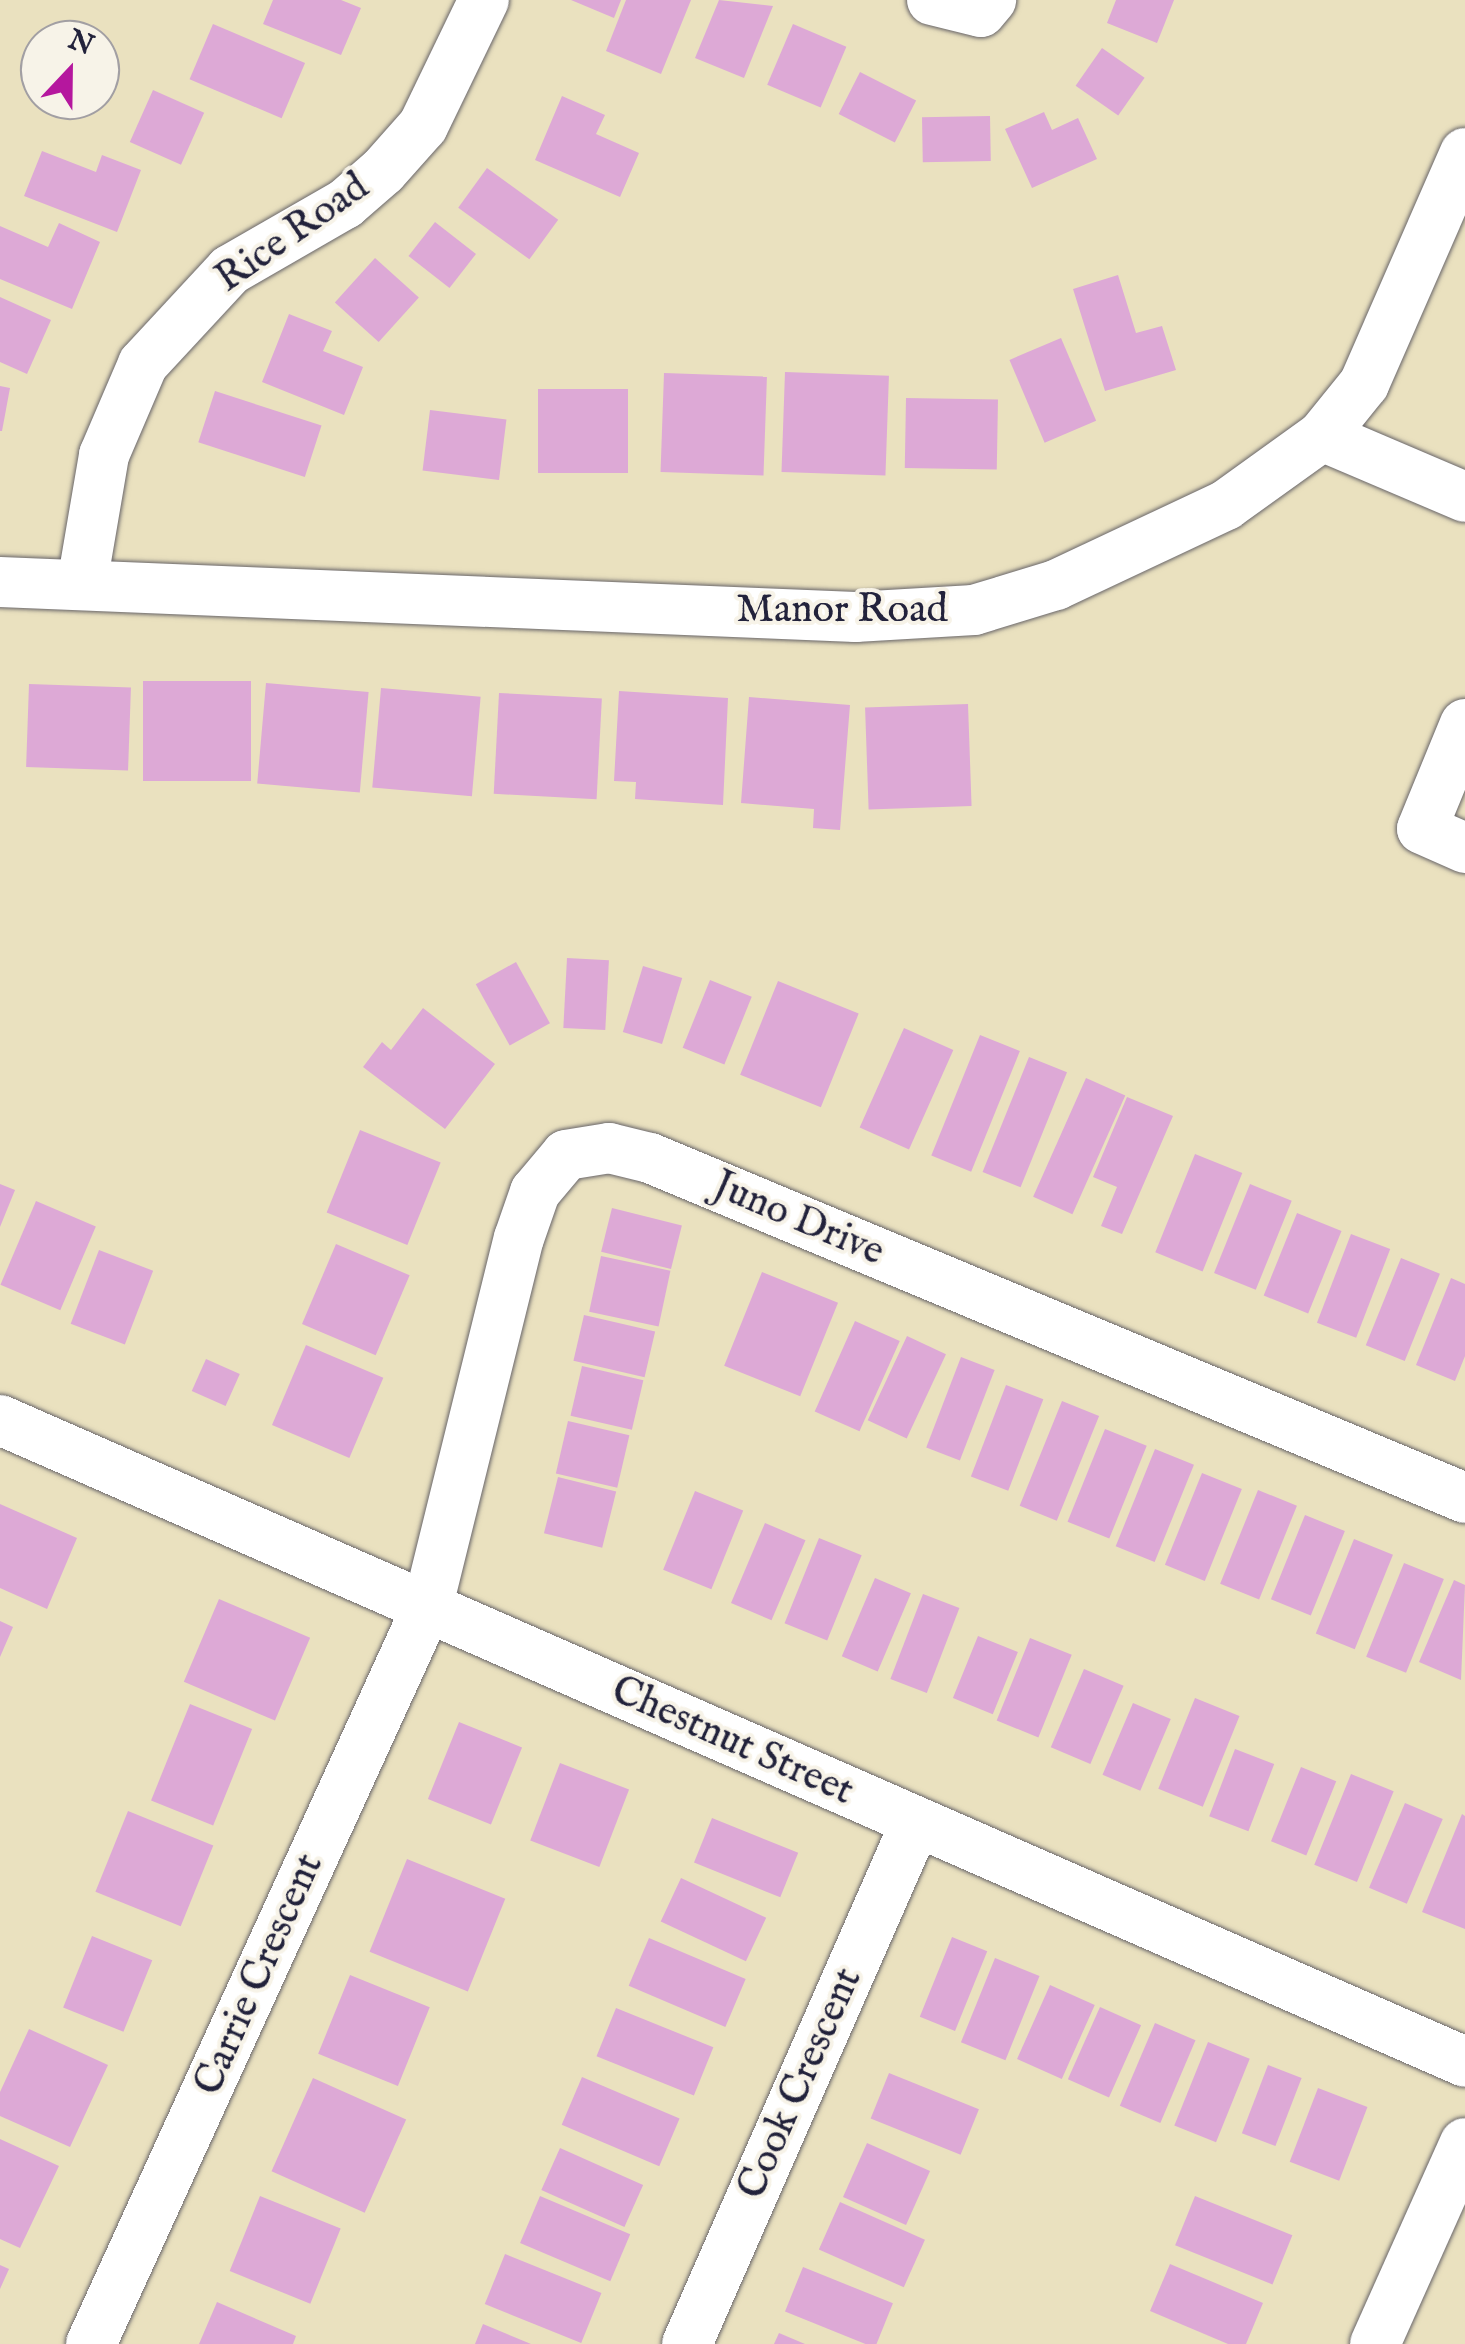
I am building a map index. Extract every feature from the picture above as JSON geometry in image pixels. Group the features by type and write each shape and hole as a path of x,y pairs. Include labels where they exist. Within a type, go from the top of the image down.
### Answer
{"street":[{"name":"Rice Road","path":"82,584 104,455 143,364 230,270 345,204 383,171 423,126 484,0"},
{"path":"932,0 981,12 991,0"},
{"name":"Manor Road","path":"0,582 855,617 962,612 1056,585 1226,505 1322,436 1364,384 1465,153"},
{"path":"1322,436 1465,496"},
{"path":"1465,724 1422,829 1465,848"},
{"name":"Juno Drive","path":"428,1606 518,1238 536,1192 566,1155 609,1148 650,1158 1465,1498"},
{"name":"Chestnut Street","path":"0,1420 1465,2062"},
{"name":"Carrie Crescent","path":"92,2344 428,1606"},
{"name":"Cook Crescent","path":"687,2344 915,1824"},
{"path":"1375,2344 1465,2143"}],"building":[{"path":"273,0 341,0 361,8 341,55 263,24"},
{"path":"571,0 621,0 614,18"},
{"path":"626,0 691,0 661,74 606,51"},
{"path":"719,0 773,6 744,78 695,58"},
{"path":"1116,0 1174,0 1157,43 1107,23"},
{"path":"213,24 305,63 282,118 190,79"},
{"path":"793,24 846,47 821,107 767,85"},
{"path":"1102,48 1145,78 1118,116 1076,86"},
{"path":"860,72 916,101 895,142 839,114"},
{"path":"153,90 204,113 181,165 130,142"},
{"path":"562,96 605,115 596,134 639,153 620,197 535,160"},
{"path":"1044,112 1052,130 1078,118 1097,159 1032,188 1005,129"},
{"path":"990,116 991,161 923,162 922,117"},
{"path":"42,151 96,172 102,155 141,170 117,232 24,196"},
{"path":"487,168 558,220 529,259 458,208"},
{"path":"435,222 476,254 450,288 409,256"},
{"path":"59,223 100,242 72,309 0,279 0,226 48,247"},
{"path":"375,258 419,297 379,342 335,303"},
{"path":"1118,275 1136,333 1162,326 1176,370 1105,391 1073,289"},
{"path":"0,297 51,320 27,374 0,362"},
{"path":"289,314 332,331 323,351 363,367 344,415 262,382"},
{"path":"1061,338 1096,421 1045,443 1009,360"},
{"path":"785,372 889,376 885,476 782,472"},
{"path":"664,373 767,377 763,476 661,472"},
{"path":"0,386 10,388 2,431 0,431"},
{"path":"538,389 628,389 628,473 538,473"},
{"path":"215,391 322,426 305,477 198,442"},
{"path":"906,398 998,400 997,470 905,468"},
{"path":"430,410 506,419 499,480 423,471"},
{"path":"143,681 251,681 251,781 143,781"},
{"path":"266,683 369,692 360,793 257,784"},
{"path":"29,684 131,688 128,771 26,767"},
{"path":"381,688 481,697 472,796 372,788"},
{"path":"619,691 728,698 723,805 635,799 636,782 614,781"},
{"path":"499,693 602,698 597,799 494,794"},
{"path":"749,697 850,705 840,830 813,828 814,809 741,803"},
{"path":"968,704 972,806 869,810 865,708"},
{"path":"567,958 609,960 605,1030 563,1028"},
{"path":"516,962 550,1023 510,1046 476,984"},
{"path":"643,966 682,978 662,1044 623,1032"},
{"path":"710,980 752,997 724,1065 683,1048"},
{"path":"778,981 859,1014 821,1107 740,1075"},
{"path":"423,1008 495,1064 445,1129 363,1067 382,1042 391,1050"},
{"path":"904,1028 953,1050 909,1150 860,1128"},
{"path":"980,1035 1020,1051 971,1172 931,1156"},
{"path":"1029,1057 1067,1072 1021,1187 983,1172"},
{"path":"1086,1078 1125,1095 1072,1214 1033,1197"},
{"path":"1127,1097 1173,1116 1122,1234 1101,1226 1117,1187 1093,1177"},
{"path":"360,1130 441,1163 407,1245 327,1213"},
{"path":"1195,1154 1242,1173 1203,1271 1155,1252"},
{"path":"0,1184 15,1190 0,1227"},
{"path":"1250,1184 1292,1201 1256,1290 1214,1273"},
{"path":"36,1201 96,1226 60,1310 0,1285"},
{"path":"612,1208 682,1225 671,1269 601,1252"},
{"path":"1297,1213 1342,1231 1308,1314 1264,1296"},
{"path":"1351,1234 1390,1249 1356,1338 1317,1323"},
{"path":"336,1244 410,1275 376,1355 302,1324"},
{"path":"99,1250 153,1271 125,1345 71,1324"},
{"path":"601,1256 670,1271 659,1327 589,1312"},
{"path":"1401,1258 1440,1274 1405,1361 1366,1345"},
{"path":"762,1272 838,1303 800,1396 724,1366"},
{"path":"1451,1278 1465,1284 1465,1356 1455,1381 1416,1365"},
{"path":"584,1315 655,1331 645,1377 573,1361"},
{"path":"855,1321 900,1341 859,1431 815,1411"},
{"path":"907,1336 946,1354 907,1438 868,1420"},
{"path":"306,1345 383,1378 349,1458 272,1425"},
{"path":"961,1357 995,1370 960,1460 926,1448"},
{"path":"206,1359 240,1374 226,1406 192,1391"},
{"path":"582,1366 643,1380 632,1430 571,1416"},
{"path":"1006,1385 1043,1399 1008,1491 971,1476"},
{"path":"1062,1401 1099,1416 1057,1521 1020,1506"},
{"path":"568,1421 629,1435 617,1488 556,1474"},
{"path":"1105,1429 1147,1446 1109,1539 1068,1522"},
{"path":"1155,1449 1194,1465 1155,1562 1116,1546"},
{"path":"1202,1473 1242,1489 1205,1581 1165,1565"},
{"path":"558,1477 616,1492 602,1548 544,1533"},
{"path":"1258,1490 1297,1506 1259,1599 1220,1584"},
{"path":"695,1491 743,1510 711,1589 663,1570"},
{"path":"0,1504 77,1538 47,1609 0,1588"},
{"path":"1305,1515 1345,1531 1311,1615 1271,1599"},
{"path":"765,1523 806,1540 772,1620 731,1603"},
{"path":"819,1538 862,1555 827,1641 785,1623"},
{"path":"1354,1539 1393,1555 1355,1649 1316,1634"},
{"path":"1404,1563 1444,1579 1406,1673 1366,1657"},
{"path":"875,1578 911,1593 878,1671 842,1656"},
{"path":"1454,1580 1465,1585 1461,1680 1419,1662"},
{"path":"923,1594 959,1608 927,1693 890,1679"},
{"path":"219,1599 310,1638 275,1721 184,1682"},
{"path":"0,1621 13,1627 0,1657"},
{"path":"978,1636 1018,1652 993,1714 953,1698"},
{"path":"1030,1638 1072,1655 1038,1737 997,1721"},
{"path":"1084,1669 1124,1686 1090,1764 1051,1747"},
{"path":"1195,1698 1240,1716 1203,1807 1158,1789"},
{"path":"1133,1703 1171,1719 1140,1791 1103,1775"},
{"path":"190,1704 252,1729 213,1826 151,1800"},
{"path":"459,1722 522,1747 491,1824 428,1799"},
{"path":"1235,1749 1274,1764 1248,1831 1209,1816"},
{"path":"560,1763 629,1790 599,1867 530,1840"},
{"path":"1301,1767 1336,1781 1306,1855 1271,1841"},
{"path":"1351,1774 1394,1791 1357,1882 1314,1865"},
{"path":"1405,1803 1443,1819 1407,1904 1369,1888"},
{"path":"128,1811 213,1845 181,1926 95,1892"},
{"path":"1462,1814 1465,1816 1465,1929 1422,1912"},
{"path":"712,1818 798,1853 780,1897 694,1863"},
{"path":"407,1859 505,1899 468,1991 370,1952"},
{"path":"681,1878 766,1918 746,1961 661,1922"},
{"path":"92,1936 152,1960 123,2032 63,2007"},
{"path":"952,1937 987,1951 955,2031 920,2017"},
{"path":"649,1938 746,1979 725,2027 629,1986"},
{"path":"995,1958 1040,1976 1005,2060 961,2042"},
{"path":"350,1975 430,2007 398,2086 318,2054"},
{"path":"1050,1985 1095,2005 1062,2079 1017,2059"},
{"path":"1100,2007 1141,2025 1109,2097 1068,2079"},
{"path":"616,2008 713,2047 694,2096 597,2056"},
{"path":"1155,2023 1196,2040 1160,2123 1120,2106"},
{"path":"29,2029 108,2065 70,2147 0,2116 0,2092"},
{"path":"1208,2042 1250,2059 1216,2142 1174,2125"},
{"path":"1268,2065 1302,2078 1275,2146 1242,2133"},
{"path":"889,2073 979,2109 961,2155 871,2118"},
{"path":"582,2077 680,2118 659,2166 562,2125"},
{"path":"313,2078 406,2119 365,2213 272,2171"},
{"path":"1318,2088 1367,2107 1339,2181 1290,2162"},
{"path":"0,2139 59,2166 20,2248 0,2239"},
{"path":"867,2143 930,2171 906,2225 843,2197"},
{"path":"560,2148 643,2185 624,2227 541,2190"},
{"path":"260,2196 341,2229 310,2304 230,2271"},
{"path":"540,2196 630,2234 610,2281 520,2243"},
{"path":"1195,2196 1292,2235 1273,2284 1175,2245"},
{"path":"840,2202 925,2240 904,2287 819,2250"},
{"path":"505,2254 601,2293 581,2343 485,2304"},
{"path":"1170,2264 1263,2303 1246,2344 1228,2344 1150,2311"},
{"path":"0,2265 9,2269 0,2289"},
{"path":"803,2267 893,2303 877,2344 865,2344 785,2312"},
{"path":"217,2302 296,2336 293,2344 199,2344"},
{"path":"483,2324 531,2344 475,2344"},
{"path":"779,2333 805,2344 774,2344"}]}
